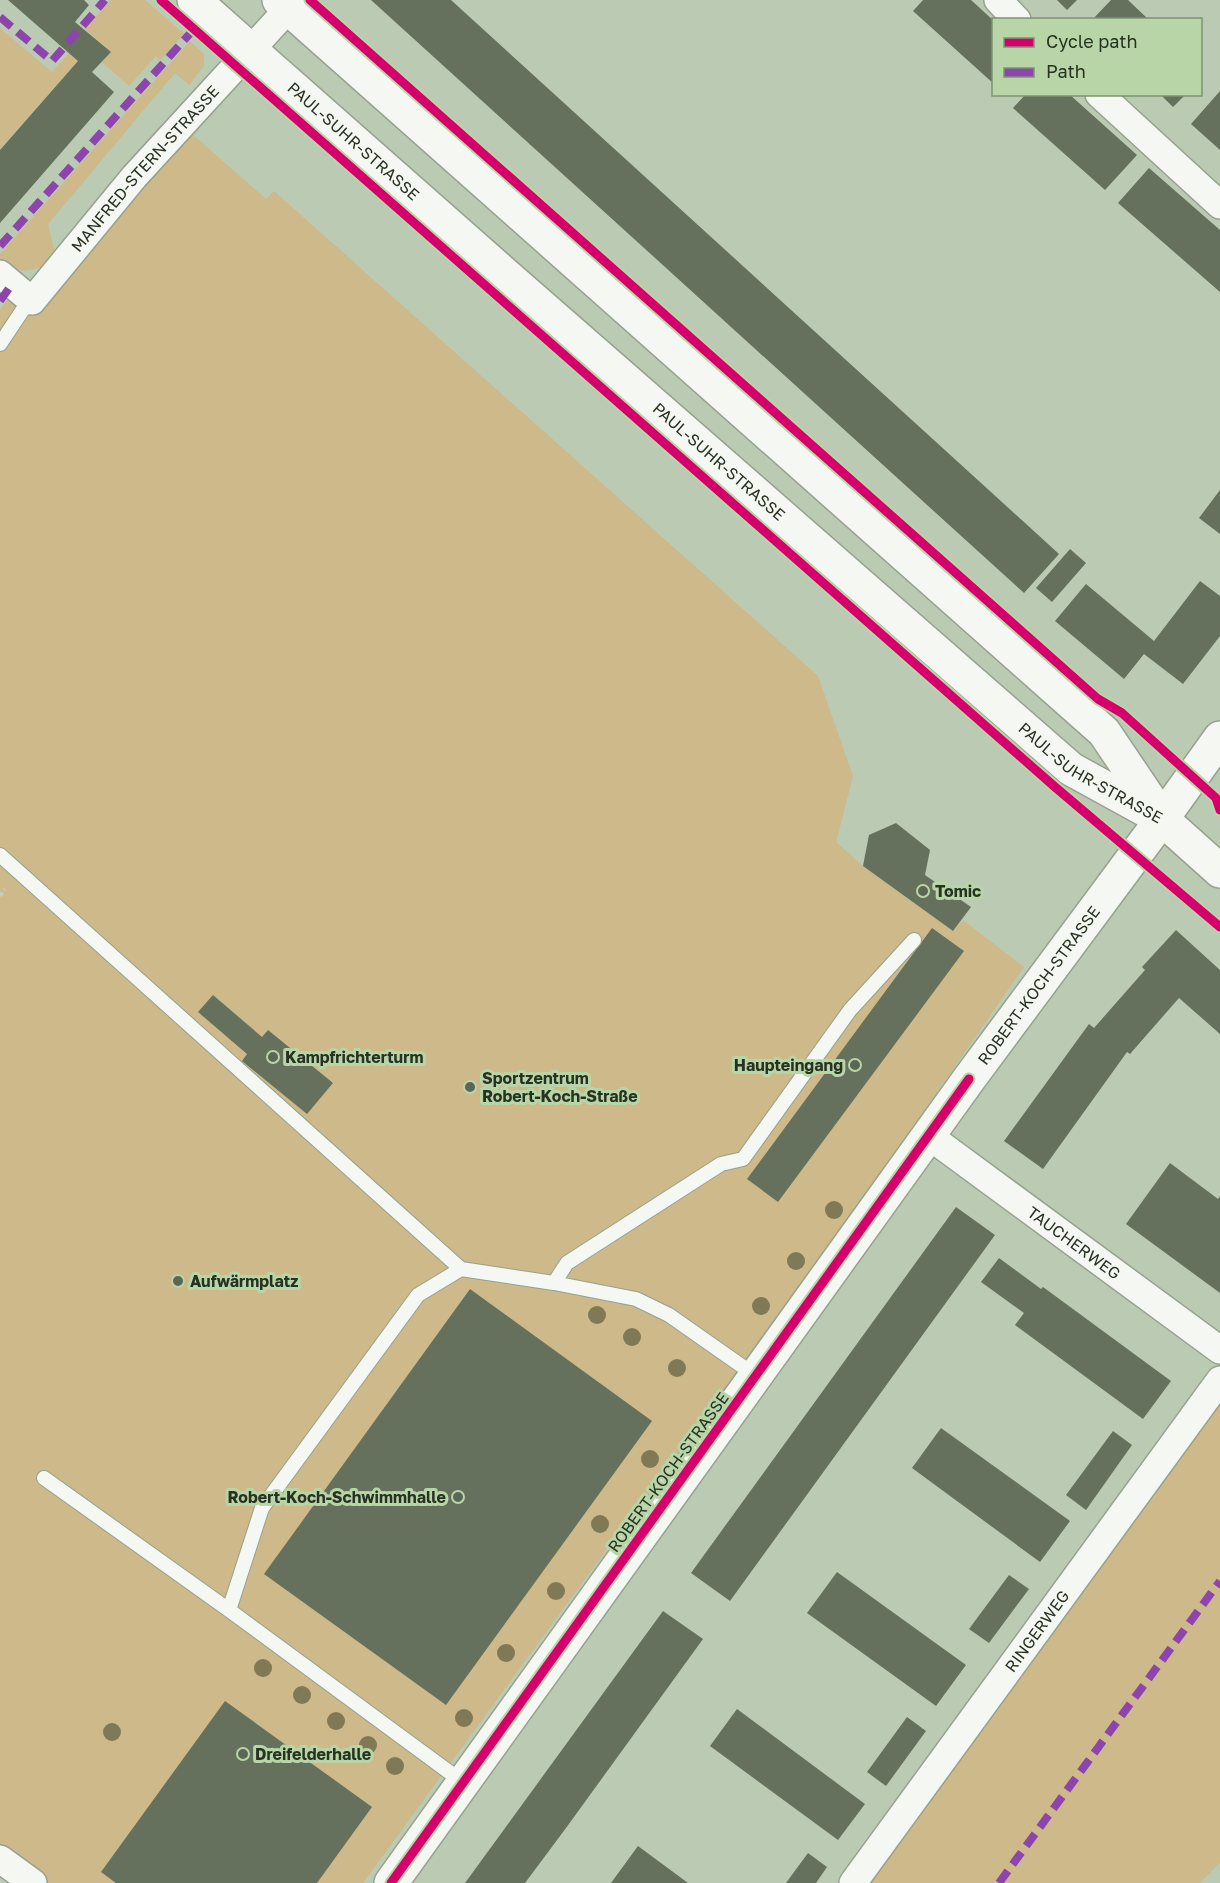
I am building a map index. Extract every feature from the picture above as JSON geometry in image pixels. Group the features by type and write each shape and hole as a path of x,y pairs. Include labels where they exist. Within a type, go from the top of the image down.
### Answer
{"street":[{"name":"PAUL-SUHR-STRASSE","path":"194,0 1071,769 1162,819"},
{"path":"998,0 1015,18"},
{"name":"PAUL-SUHR-STRASSE","path":"284,4 1104,732 1162,819"},
{"name":"MANFRED-STERN-STRASSE","path":"32,301 134,177 250,50 284,4"},
{"path":"1101,96 1220,205"},
{"path":"0,274 32,301"},
{"name":"ROBERT-KOCH-STRASSE","path":"391,1883 969,1079 1220,738"},
{"path":"1162,819 1220,871"},
{"name":"TAUCHERWEG","path":"929,1136 1220,1350"},
{"name":"RINGERWEG","path":"853,1883 1220,1380"},
{"path":"0,1859 33,1883"}],"lane":[{"path":"0,344 22,311 32,301"},
{"path":"0,855 461,1269 554,1283 636,1299 661,1311 756,1377"},
{"path":"554,1283 567,1263 721,1164 743,1159 850,1010 914,940"},
{"path":"229,1610 262,1508 418,1295 461,1269"},
{"path":"44,1478 229,1610 464,1783"}],"shaded area":[{"path":"111,0 145,0 184,34 160,60 156,56 129,86 102,62 111,52 85,29"},
{"path":"0,28 52,72 69,53 78,61 0,149"},
{"path":"190,41 204,54 204,66 189,85 175,73 48,224 55,255 43,266 29,270 15,269 0,261 0,254"},
{"name":"Sportzentrum Robert-Koch-Straße","path":"182,125 266,199 274,191 818,676 853,776 836,842 863,866 953,931 963,920 1024,967 857,1207 363,1883 33,1883 0,1859 0,310 8,299 22,311"},
{"path":"1220,1382 1220,1863 1200,1883 861,1883"}],"building":[{"path":"8,0 84,0 89,5 75,22 111,52 92,72 114,92 0,223 0,150 78,61"},
{"path":"371,0 451,0 1059,554 1024,593"},
{"path":"923,0 971,0 992,19 992,82 913,11"},
{"path":"1057,0 1077,0 1067,10"},
{"path":"1111,0 1128,0 1147,18 1094,18"},
{"path":"1220,91 1220,150 1191,124"},
{"path":"1024,96 1071,96 1137,155 1105,190 1013,108"},
{"path":"1162,96 1184,96 1173,107"},
{"path":"1149,168 1220,230 1220,292 1118,203"},
{"path":"1220,490 1220,534 1199,518"},
{"path":"1070,549 1086,563 1052,602 1036,588"},
{"path":"1200,581 1220,596 1220,636 1183,684 1144,654 1124,679 1055,621 1086,584 1154,641"},
{"name":"Tomic","path":"896,823 930,850 925,875 971,907 953,931 863,866 869,835"},
{"name":"Haupteingang","path":"932,928 964,951 778,1202 747,1179"},
{"path":"1176,930 1220,970 1220,1034 1179,998 1130,1054 1127,1052 1043,1169 1004,1141 1089,1024 1094,1028 1145,970 1142,967"},
{"name":"Kampfrichterturm","path":"213,995 262,1037 268,1030 333,1083 307,1114 242,1061 247,1054 198,1012"},
{"path":"1170,1163 1218,1199 1220,1196 1220,1293 1126,1224"},
{"path":"956,1207 995,1235 730,1601 691,1573"},
{"path":"999,1258 1041,1289 1043,1287 1171,1381 1143,1419 1015,1325 1024,1313 981,1282"},
{"name":"Robert-Koch-Schwimmhalle","path":"470,1289 652,1421 446,1705 264,1574"},
{"path":"941,1428 1070,1521 1040,1562 912,1468"},
{"path":"1113,1431 1132,1445 1086,1510 1066,1495"},
{"path":"837,1572 966,1665 936,1706 807,1613"},
{"path":"1009,1575 1029,1589 989,1643 969,1629"},
{"path":"663,1611 703,1639 566,1828 525,1883 465,1883"},
{"name":"Dreifelderhalle","path":"225,1701 372,1807 317,1883 116,1883 101,1872"},
{"path":"737,1709 865,1804 838,1840 710,1746"},
{"path":"907,1717 926,1731 886,1786 867,1772"},
{"path":"638,1846 688,1883 611,1883"},
{"path":"808,1853 827,1867 816,1883 786,1883"}],"marked path":[{"path":"0,17 52,61 105,0"},
{"path":"0,246 194,29"},
{"path":"0,301 12,284"},
{"path":"999,1883 1220,1581"}],"cycle path":[{"path":"161,0 1055,787 1220,927"},
{"path":"310,0 1098,699 1122,713 1216,798 1220,810"},
{"path":"391,1883 969,1079"}],"place":[{"name":"Tomic","path":"923,891"},
{"name":"Kampfrichterturm","path":"273,1057"},
{"name":"Haupteingang","path":"855,1065"},
{"name":"Sportzentrum Robert-Koch-Straße","path":"470,1087"},
{"name":"Aufwärmplatz","path":"178,1281"},
{"name":"Robert-Koch-Schwimmhalle","path":"458,1497"},
{"name":"Dreifelderhalle","path":"243,1754"}]}
